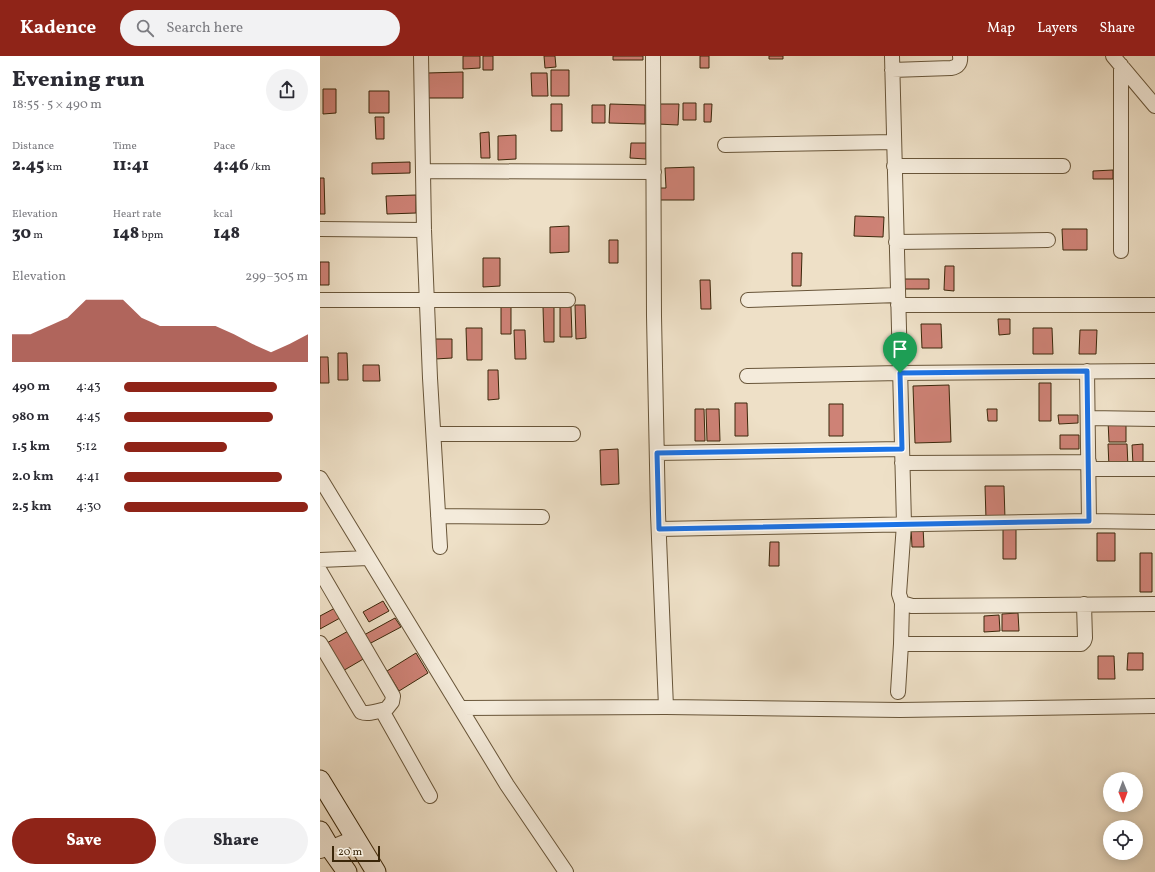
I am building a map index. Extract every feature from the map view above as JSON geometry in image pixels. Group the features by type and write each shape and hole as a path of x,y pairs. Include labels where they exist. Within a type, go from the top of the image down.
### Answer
{"main road":[{"path":"320,780 376,872"},
{"path":"320,831 325,849 347,872"}],"street":[{"path":"421,56 424,230 440,547"},
{"path":"653,56 654,316 659,529 666,707"},
{"path":"898,692 902,603 899,594 904,524 892,63 951,68 956,67 959,64 960,56"},
{"path":"1117,60 1155,106"},
{"path":"1117,60 1121,251"},
{"path":"725,145 894,142"},
{"path":"894,166 1063,166"},
{"path":"423,171 654,172"},
{"path":"320,229 424,230"},
{"path":"896,242 1048,240"},
{"path":"320,300 568,300"},
{"path":"748,300 898,300 1155,305"},
{"path":"1087,371 1089,521"},
{"path":"747,376 1155,371"},
{"path":"1088,418 1155,419"},
{"path":"434,434 573,434"},
{"path":"657,453 902,456 1155,469"},
{"path":"320,478 507,784 566,872"},
{"path":"438,516 542,517"},
{"path":"659,529 1089,521 1155,522"},
{"path":"320,560 368,558"},
{"path":"320,571 393,696 392,702 384,712 386,719 430,796"},
{"path":"902,603 912,606 1155,604"},
{"path":"901,644 1081,644 1085,638 1084,604"},
{"path":"320,643 361,712 368,713 386,709"},
{"path":"460,708 666,707 900,710 1155,706"},
{"path":"325,849 354,838"}],"building":[{"path":"463,56 480,56 480,68 463,69"},
{"path":"483,56 493,56 493,70 483,70"},
{"path":"544,56 555,56 556,67 545,68"},
{"path":"613,56 643,56 643,60 613,60"},
{"path":"700,56 709,56 709,68 700,68"},
{"path":"769,56 783,56 783,59 769,59"},
{"path":"551,70 569,70 569,96 551,96"},
{"path":"463,72 463,98 427,98 427,73"},
{"path":"531,73 547,73 548,96 532,96"},
{"path":"323,89 336,89 336,113 323,114"},
{"path":"369,91 389,91 389,113 369,113"},
{"path":"683,103 696,103 696,120 683,120"},
{"path":"551,104 562,104 562,131 551,131"},
{"path":"610,104 645,105 645,124 609,123"},
{"path":"657,104 679,104 678,125 657,124"},
{"path":"704,104 712,104 711,122 704,122"},
{"path":"592,105 605,105 605,123 592,123"},
{"path":"375,117 384,117 384,139 376,139"},
{"path":"489,132 490,158 481,158 480,133"},
{"path":"516,135 516,159 498,160 498,136"},
{"path":"631,143 646,143 646,159 630,158"},
{"path":"410,162 410,173 372,174 372,163"},
{"path":"694,167 694,200 656,200 656,188 666,188 665,168"},
{"path":"1113,170 1113,179 1093,179 1093,171"},
{"path":"320,178 324,178 325,214 320,214"},
{"path":"416,195 416,213 387,214 386,196"},
{"path":"855,216 884,217 883,237 854,236"},
{"path":"569,226 569,252 550,253 550,227"},
{"path":"1062,229 1087,229 1087,250 1063,250"},
{"path":"609,240 618,240 618,263 609,263"},
{"path":"792,253 802,253 801,286 792,286"},
{"path":"483,258 500,258 500,286 483,287"},
{"path":"320,262 329,262 329,285 320,285"},
{"path":"945,266 954,266 954,291 944,290"},
{"path":"902,279 929,279 929,289 902,289"},
{"path":"700,280 710,280 711,309 701,309"},
{"path":"575,305 585,305 586,338 576,339"},
{"path":"501,306 511,306 511,334 501,334"},
{"path":"543,307 554,307 554,342 544,342"},
{"path":"560,307 571,307 572,337 560,337"},
{"path":"998,319 1010,319 1010,334 999,335"},
{"path":"921,324 941,324 942,348 922,348"},
{"path":"466,328 482,328 482,360 467,360"},
{"path":"1033,328 1052,328 1053,354 1033,354"},
{"path":"514,330 525,330 526,359 515,359"},
{"path":"1080,330 1097,330 1096,354 1079,354"},
{"path":"435,339 452,339 452,358 435,359"},
{"path":"338,353 347,353 348,380 338,380"},
{"path":"320,357 328,357 329,383 320,383"},
{"path":"363,365 379,365 380,381 363,381"},
{"path":"488,370 498,370 499,399 488,400"},
{"path":"1039,383 1051,383 1051,421 1039,421"},
{"path":"949,385 951,442 915,443 913,386"},
{"path":"735,403 747,403 748,436 735,436"},
{"path":"829,404 843,404 843,436 829,436"},
{"path":"695,409 704,409 705,441 695,441"},
{"path":"706,409 719,409 720,441 707,441"},
{"path":"987,409 997,409 997,421 988,421"},
{"path":"1058,415 1078,415 1078,423 1059,424"},
{"path":"1108,421 1126,421 1126,442 1109,442"},
{"path":"1060,435 1079,435 1079,449 1060,449"},
{"path":"1108,444 1127,444 1128,467 1109,467"},
{"path":"1143,444 1143,465 1133,465 1132,445"},
{"path":"618,449 619,484 601,485 600,450"},
{"path":"985,486 1004,486 1005,519 986,519"},
{"path":"911,527 923,527 924,547 912,547"},
{"path":"1003,527 1016,527 1016,559 1003,559"},
{"path":"1097,533 1115,533 1115,561 1097,561"},
{"path":"770,542 779,542 779,566 769,566"},
{"path":"1140,553 1152,553 1152,592 1140,592"},
{"path":"383,601 389,611 369,622 363,612"},
{"path":"335,608 340,618 320,629 320,616"},
{"path":"1018,613 1019,631 1002,631 1002,614"},
{"path":"999,615 1000,631 984,632 984,616"},
{"path":"395,618 401,627 369,644 364,635"},
{"path":"350,630 365,658 341,672 325,644"},
{"path":"416,653 428,673 399,691 387,671"},
{"path":"1128,653 1143,653 1143,670 1127,670"},
{"path":"1098,656 1114,656 1115,679 1098,679"}],"route":[{"path":"1087,371 1089,521 659,529 657,453 902,449 900,373 1087,371"}]}
